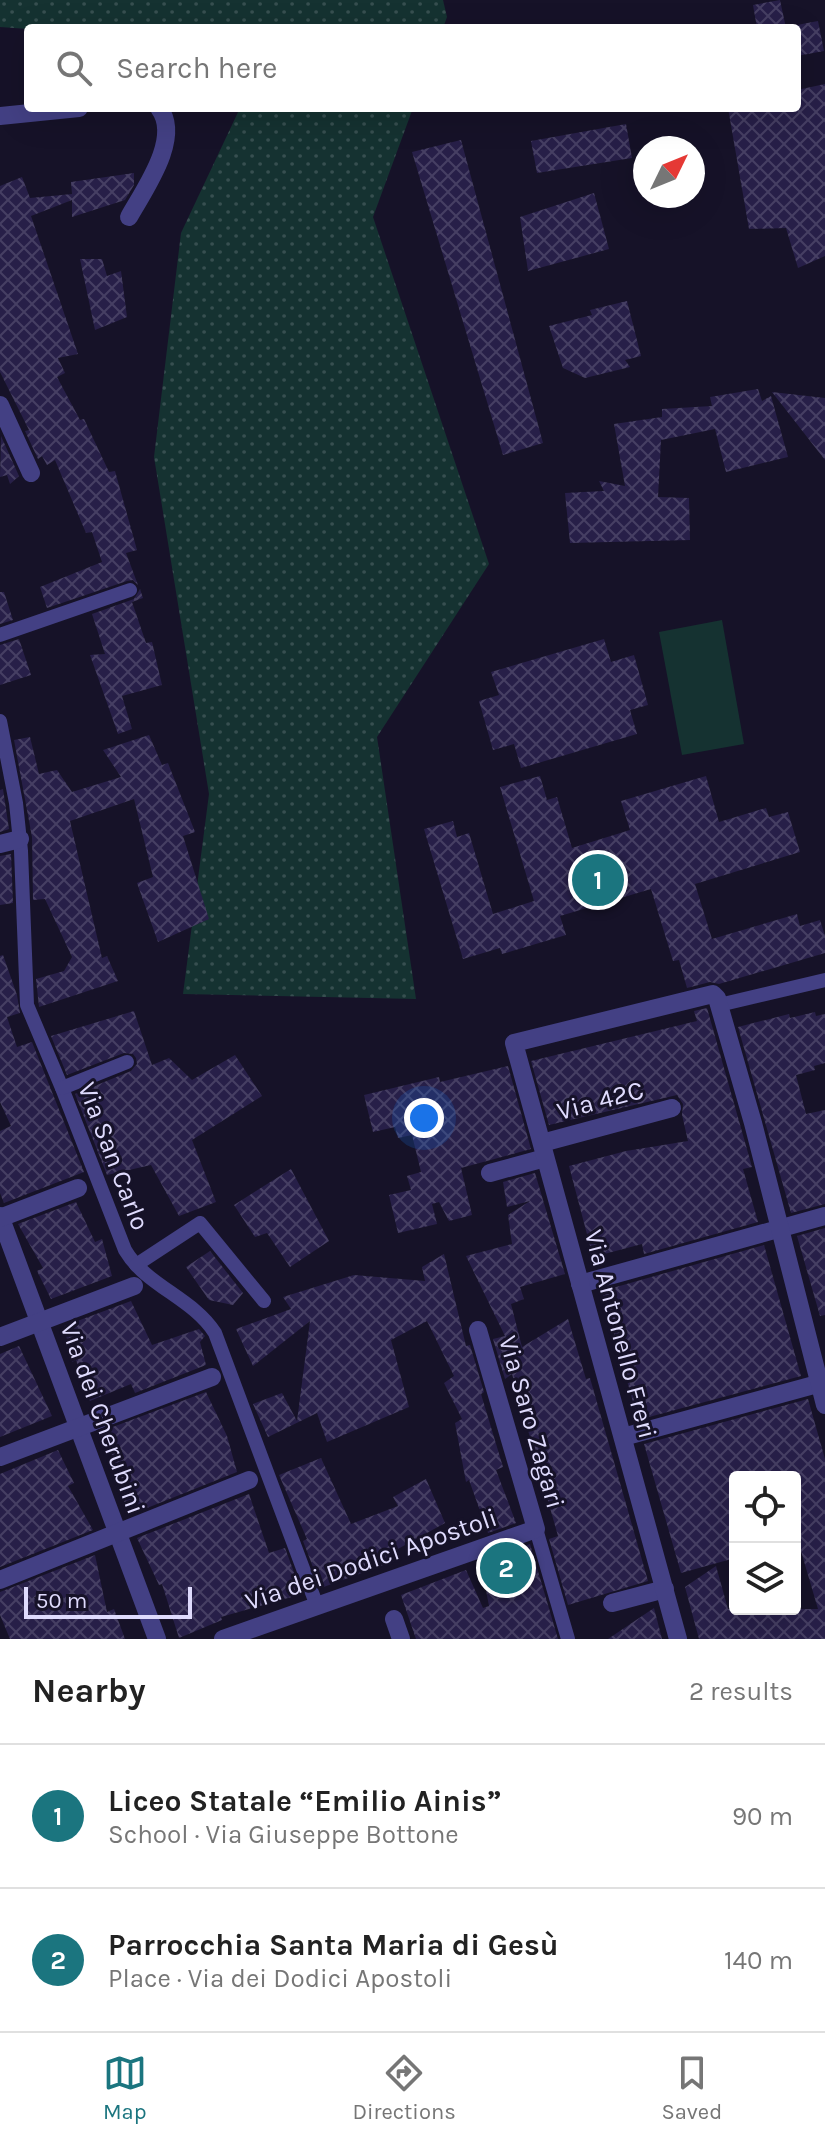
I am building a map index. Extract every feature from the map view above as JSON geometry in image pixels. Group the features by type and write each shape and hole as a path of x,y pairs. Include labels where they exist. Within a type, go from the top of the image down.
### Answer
{"street":[{"path":"0,116 40,112"},
{"path":"129,217 163,157 166,121 161,112"},
{"path":"2,415 31,473"},
{"path":"0,635 130,590"},
{"name":"Via San Carlo","path":"0,721 20,839 27,1005 125,1250 136,1265 202,1316 215,1333 317,1606"},
{"path":"0,844 20,839"},
{"path":"825,980 719,1005 822,1383 825,1405"},
{"name":"Via Antonello Freri","path":"678,1639 514,1043 713,994 719,1005"},
{"path":"62,1088 127,1062"},
{"name":"Via 42C","path":"490,1173 544,1150 672,1108"},
{"path":"0,1217 78,1188"},
{"path":"580,1284 825,1216"},
{"name":"Via dei Cherubini","path":"0,1217 157,1639"},
{"path":"136,1265 200,1223 264,1301"},
{"path":"0,1337 134,1286"},
{"name":"Via Saro Zagari","path":"478,1330 536,1529"},
{"path":"0,1457 212,1377"},
{"path":"623,1437 822,1383"},
{"path":"0,1580 249,1480"},
{"path":"536,1529 568,1639"},
{"name":"Via dei Dodici Apostoli","path":"223,1639 536,1529"},
{"path":"612,1603 665,1589"},
{"path":"394,1619 401,1639"}],"green space":[{"path":"0,0 443,0 447,17 444,24 24,24 24,29 0,27"},
{"path":"238,112 412,112 373,217 489,564 377,737 416,999 183,994 209,794 154,457 181,233"},
{"path":"722,620 744,744 682,755 659,632"}],"building":[{"path":"780,0 785,24 756,24 753,5"},
{"path":"818,21 824,51 801,55 801,24"},
{"path":"825,84 825,256 798,268 786,228 749,229 729,112 801,112 801,89"},
{"path":"626,124 632,158 537,173 531,141"},
{"path":"461,140 543,443 503,455 412,152"},
{"path":"134,173 134,185 125,200 72,217 72,200 31,216 78,354 58,358 65,373 57,377 80,420 84,419 109,472 115,471 137,550 126,553 138,585 133,580 127,581 47,608 40,587 102,562 92,532 86,533 55,460 47,465 42,456 38,459 25,431 29,430 0,372 0,186 22,177 30,198 72,194 71,182"},
{"path":"594,193 609,249 528,271 520,217"},
{"path":"80,259 102,259 107,276 121,271 127,317 95,330"},
{"path":"627,301 641,356 625,360 630,367 585,378 563,368 549,326 592,315 590,310"},
{"path":"758,389 762,401 771,396 788,457 726,472 715,429 661,440 658,497 689,498 690,540 570,543 565,493 604,491 599,481 625,486 614,424 662,417 662,409 712,406 710,397"},
{"path":"772,392 825,398 825,460"},
{"path":"1,436 19,476 10,484 7,475 0,477"},
{"path":"140,589 143,598 132,602 146,643 152,642 162,685 122,696 132,729 118,734 90,655 105,654 92,614 134,599"},
{"path":"0,592 4,592 13,620 0,624"},
{"path":"19,639 31,675 0,685 0,645"},
{"path":"604,639 611,662 634,655 648,705 630,710 637,734 521,768 514,744 493,750 479,701 499,695 491,672"},
{"path":"149,735 162,765 168,763 195,832 183,836 209,919 158,942 137,883 153,877 134,799 70,821 102,958 107,956 118,981 39,1007 36,979 64,971 72,957 45,899 33,900 32,837 14,740 30,737 39,774 57,770 72,792 121,777 103,750"},
{"path":"540,776 547,800 557,797 572,848 630,830 621,801 706,776 719,822 766,808 769,817 788,812 800,852 695,884 712,939 797,914 800,926 820,920 825,936 825,953 719,984 710,982 687,988 679,960 673,961 651,889 560,916 566,935 502,954 500,948 463,959 424,829 453,821 457,837 469,833 493,914 534,901 500,787"},
{"path":"3,789 9,829 0,832 0,790"},
{"path":"11,854 13,903 0,905 0,856"},
{"path":"3,955 20,1013 7,1017 17,1047 32,1042 84,1172 4,1203 0,1193 0,1131 11,1126 0,1102 0,956"},
{"path":"707,1008 752,1167 743,1169 758,1222 644,1254 642,1244 593,1257 569,1166 626,1151 688,1141 682,1115 683,1104 677,1095 549,1125 531,1061 697,1021 694,1011"},
{"path":"134,1011 152,1065 169,1058 192,1080 235,1055 262,1096 192,1140 216,1202 179,1216 151,1165 107,1175 75,1094 131,1071 137,1064 136,1058 133,1054 124,1053 67,1075 51,1036"},
{"path":"815,1012 816,1016 825,1014 825,1063 814,1066 815,1070 796,1075 806,1114 825,1110 825,1204 791,1213 738,1027 789,1014 790,1018"},
{"path":"508,1066 531,1149 461,1168 472,1215 449,1221 439,1202 432,1204 437,1224 398,1233 389,1195 411,1190 407,1176 421,1172 412,1135 398,1138 395,1127 373,1132 364,1095 439,1077 440,1082"},
{"path":"291,1169 329,1241 290,1267 267,1233 255,1237 234,1205"},
{"path":"535,1173 565,1274 520,1287 524,1299 511,1304 522,1347 568,1319 586,1379 590,1378 648,1581 568,1605 549,1539 558,1536 512,1374 505,1379 493,1339 505,1336 466,1256 512,1244 508,1215 530,1201 507,1207 503,1182"},
{"path":"76,1202 95,1242 102,1239 112,1276 51,1299 37,1271 43,1268 18,1224"},
{"path":"825,1228 825,1315 820,1316 797,1236"},
{"path":"764,1245 801,1376 638,1420 602,1291"},
{"path":"210,1251 243,1293 233,1305 209,1300 186,1267"},
{"path":"444,1254 466,1346 470,1345 503,1467 496,1470 516,1523 488,1533 469,1480 466,1482 455,1423 462,1419 444,1383 454,1376 427,1321 391,1340 409,1407 327,1442 317,1413 268,1437 253,1404 282,1393 297,1421 310,1321 253,1366 236,1329 291,1309 283,1297 354,1275 425,1281 422,1267"},
{"path":"131,1301 152,1345 199,1329 205,1336 200,1342 206,1365 135,1393 131,1384 90,1401 76,1360 72,1362 64,1326"},
{"path":"19,1346 52,1416 0,1437 0,1354"},
{"path":"206,1392 227,1436 237,1472 127,1516 121,1486 124,1484 102,1431"},
{"path":"808,1399 825,1459 825,1639 699,1639 685,1587 716,1566 729,1615 801,1615 801,1609 818,1609 801,1551 801,1471 729,1471 729,1560 681,1573 644,1444"},
{"path":"58,1450 74,1483 68,1486 93,1530 0,1567 0,1474"},
{"path":"321,1458 351,1524 398,1506 393,1497 426,1479 445,1523 396,1550 397,1560 321,1588 303,1541 307,1539 279,1475"},
{"path":"249,1494 269,1553 285,1548 302,1594 221,1617 222,1620 179,1638 162,1584 159,1585 137,1538"},
{"path":"530,1544 558,1639 416,1639 401,1595 466,1570 483,1608 489,1606 481,1564"},
{"path":"95,1555 107,1612 114,1609 125,1639 10,1639 0,1615 0,1592"},
{"path":"654,1608 662,1639 608,1639"}],"place":[{"name":"Liceo Statale “Emilio Ainis”","path":"598,880"},
{"name":"Parrocchia Santa Maria di Gesù","path":"506,1568"}]}
